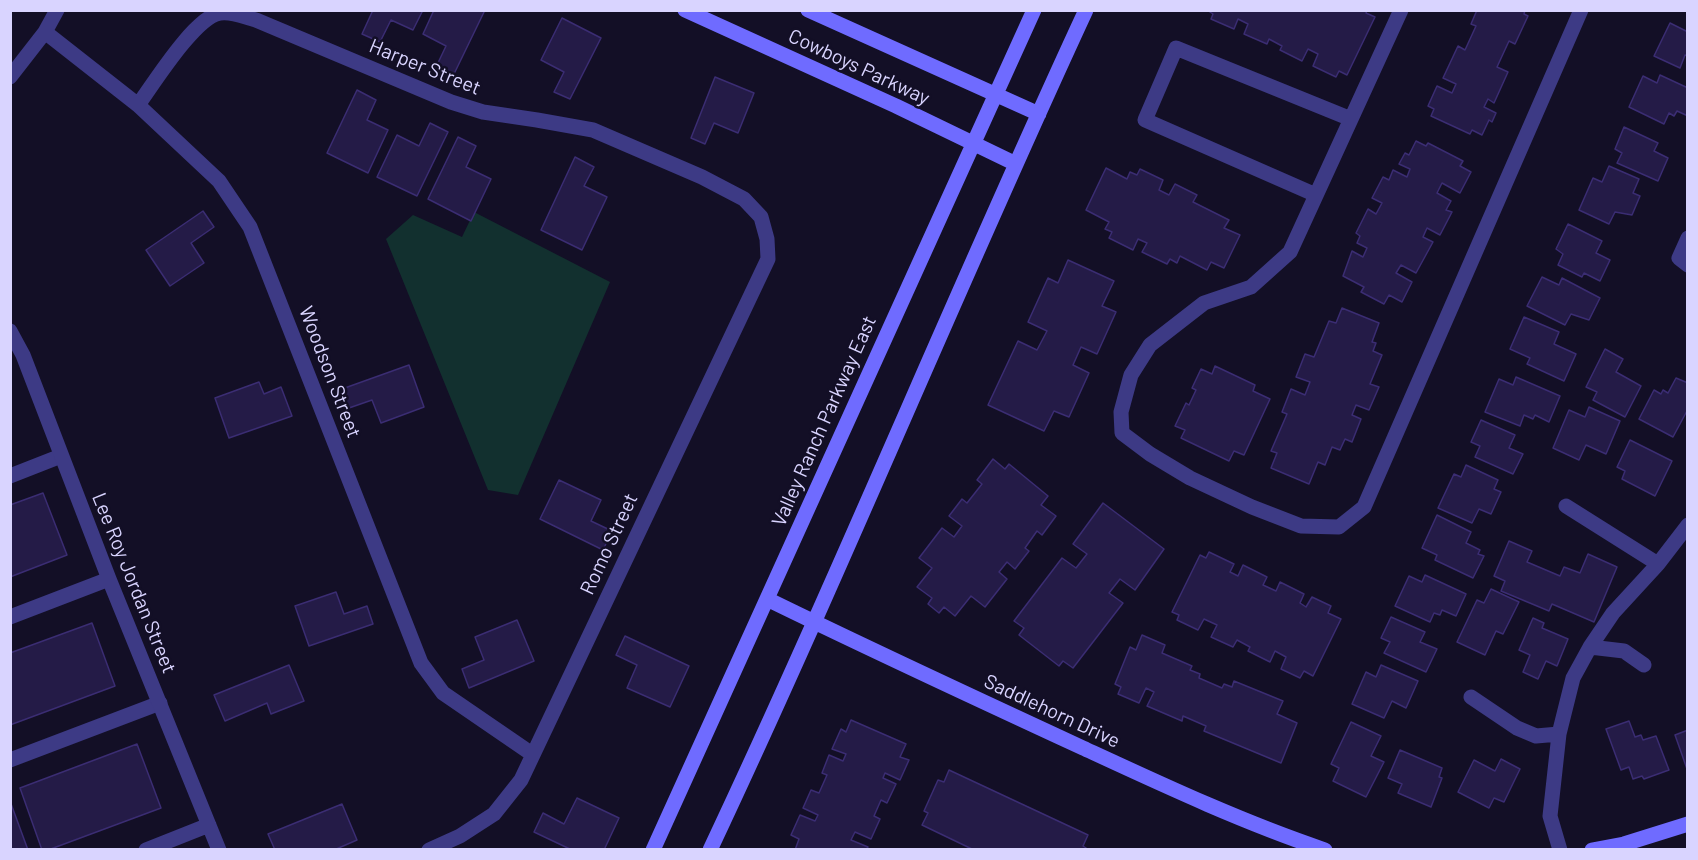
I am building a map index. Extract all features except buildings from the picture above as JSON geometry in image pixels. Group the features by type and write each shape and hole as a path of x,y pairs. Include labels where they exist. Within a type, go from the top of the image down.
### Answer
{"main road":[{"name":"Cowboys Parkway","path":"685,10 896,106 1016,164"},
{"name":"Cowboys Parkway","path":"808,10 1039,114"},
{"name":"Valley Ranch Parkway East","path":"653,849 1034,10"},
{"path":"710,849 815,622 1086,10"},
{"name":"Saddlehorn Drive","path":"766,599 1224,813 1325,849"},
{"path":"1592,849 1624,844 1688,824"}],"street":[{"path":"10,77 45,32 57,10"},
{"path":"1401,10 1290,252 1251,286 1204,303 1150,345 1131,375 1121,412 1122,433 1150,454 1190,478 1252,507 1301,526 1339,527 1364,507 1581,10"},
{"name":"Harper Street","path":"138,105 196,27 217,13 229,12 256,20 451,102 483,112 592,130 702,177 744,199 760,217"},
{"name":"Woodson Street","path":"45,32 138,105 219,181 250,227 422,663 443,693 532,754"},
{"path":"1316,195 1145,120 1176,48 1351,120"},
{"name":"Romo Street","path":"429,849 460,836 494,814 521,780 768,259 767,239 760,217"},
{"path":"1688,238 1679,258 1688,265"},
{"name":"Lee Roy Jordan Street","path":"10,331 23,355 109,579 219,849"},
{"path":"10,476 61,456"},
{"path":"1566,506 1658,564"},
{"path":"1560,849 1550,816 1558,734 1573,678 1613,613 1658,564 1688,525"},
{"path":"10,617 109,579"},
{"path":"1590,647 1624,651 1644,665"},
{"path":"1471,697 1517,728 1536,736 1558,734"},
{"path":"10,760 159,703"},
{"path":"146,849 209,825"}],"green space":[{"path":"474,212 610,282 518,495 488,490 386,239 413,215 462,237"}]}
